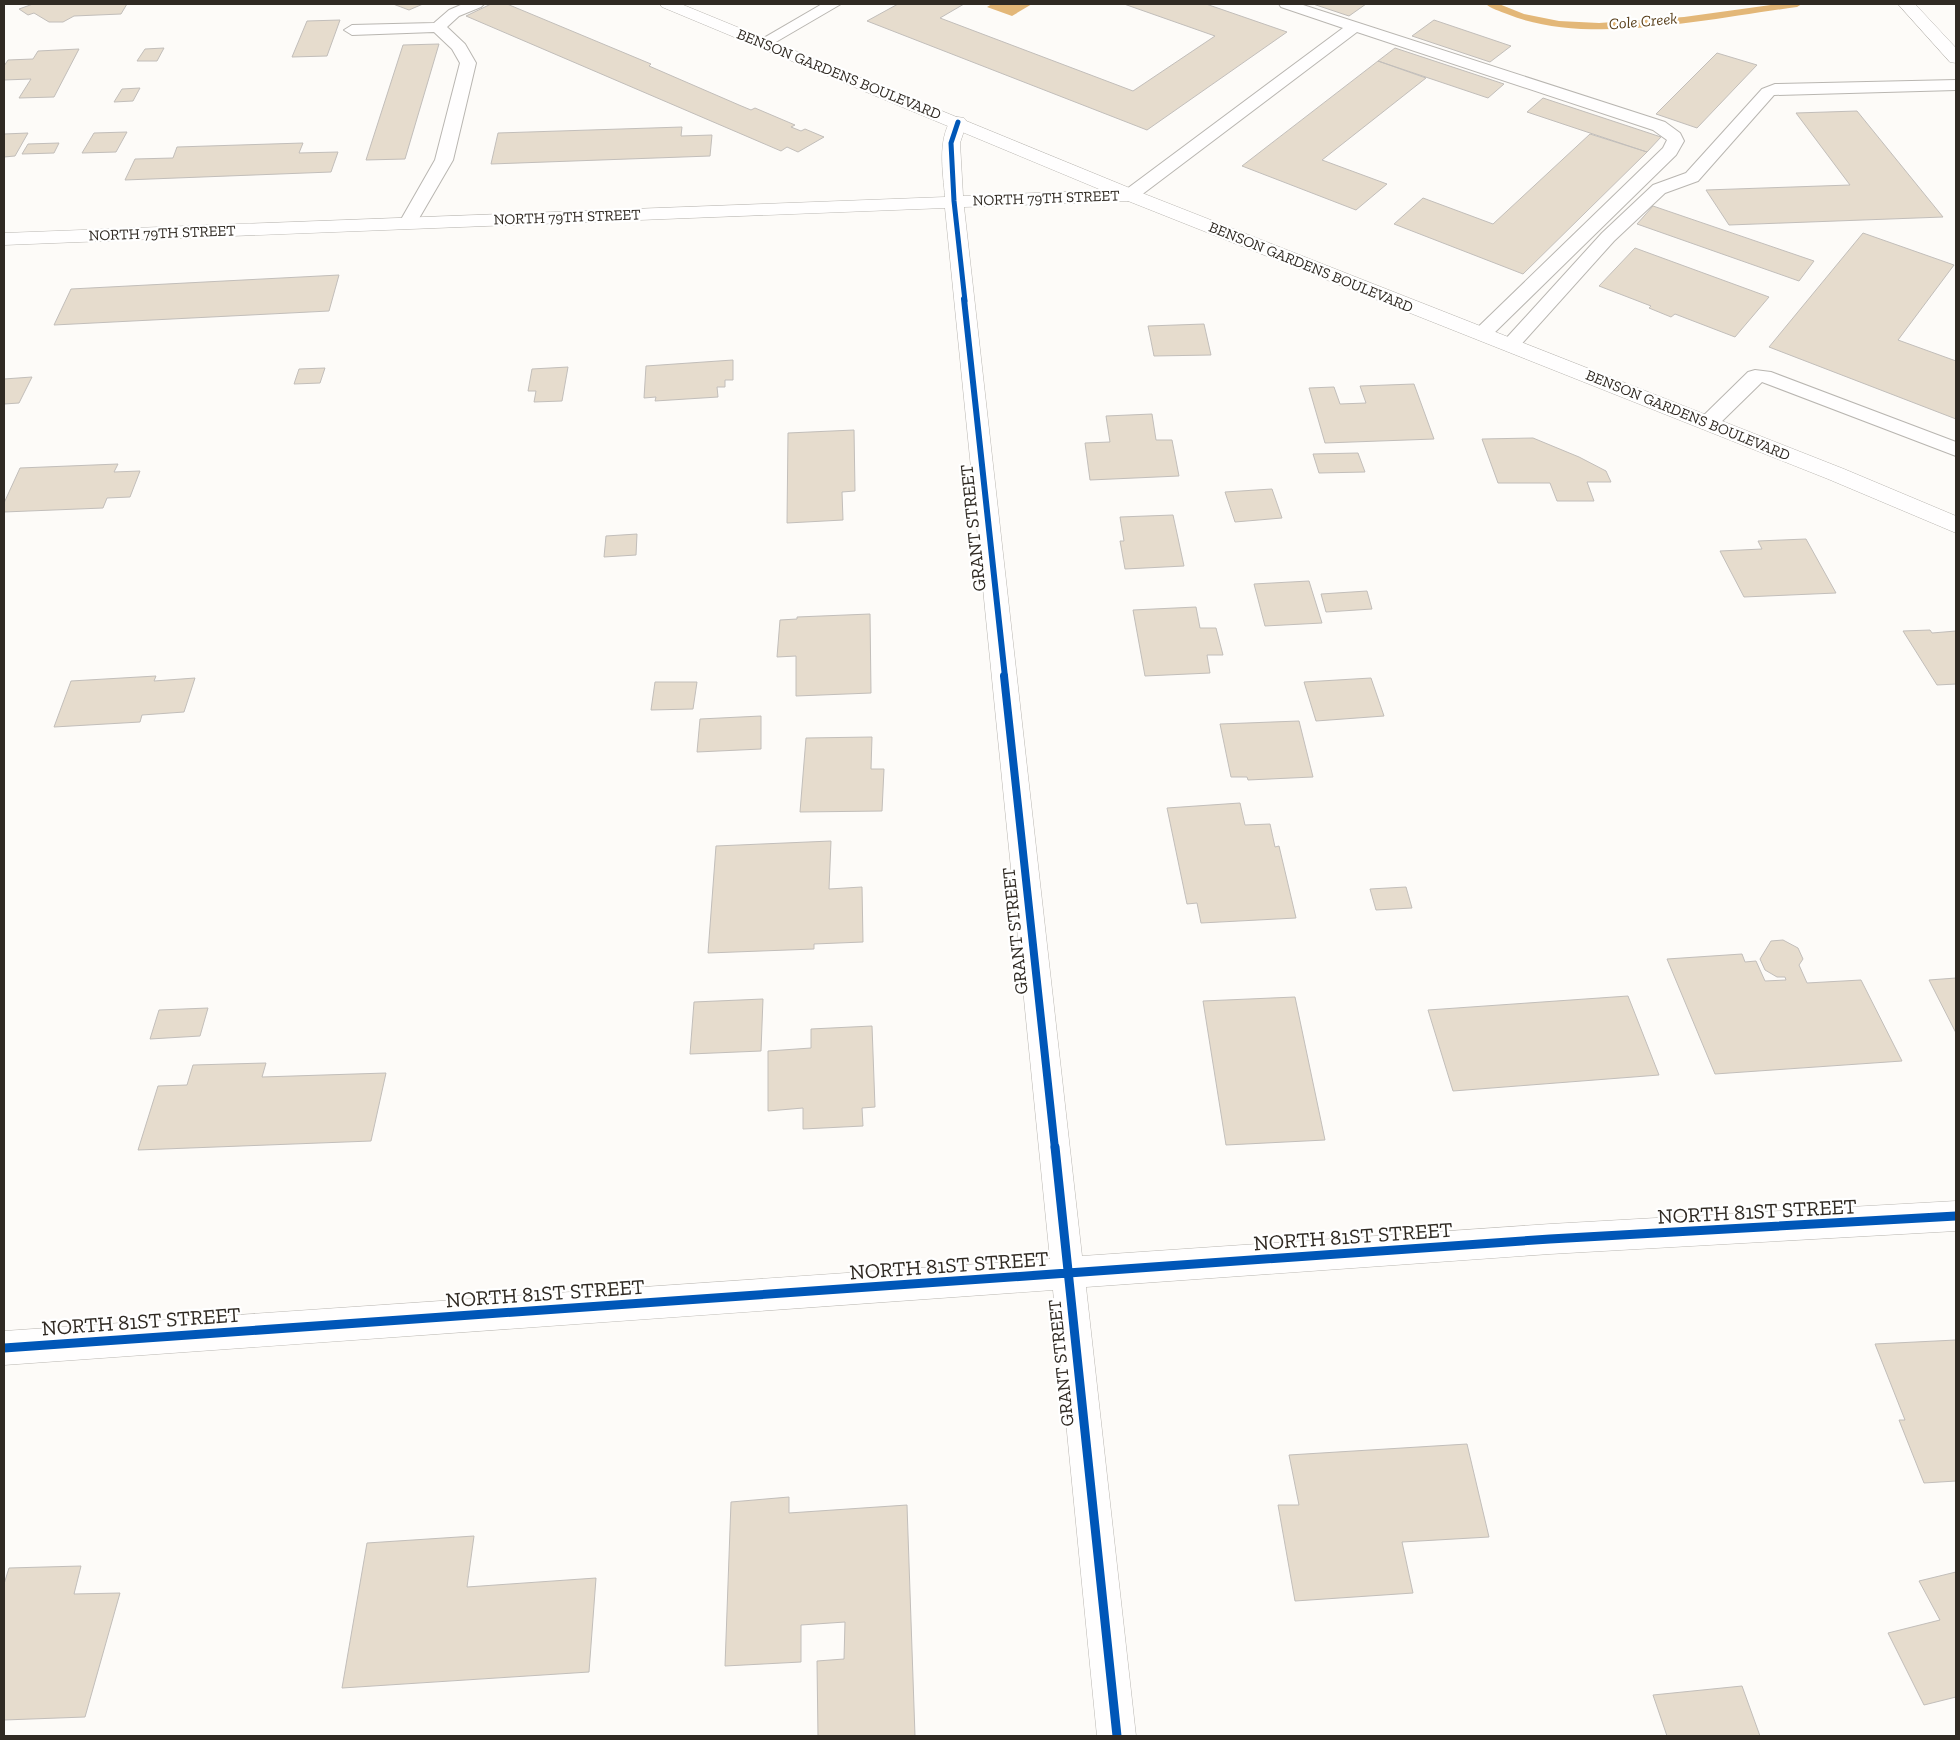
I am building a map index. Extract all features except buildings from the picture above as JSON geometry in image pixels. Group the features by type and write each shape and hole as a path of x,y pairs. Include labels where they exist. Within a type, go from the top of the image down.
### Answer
{"street":[{"name":"BENSON GARDENS BOULEVARD","path":"668,4 958,122 1130,195 1836,474 1956,525"},
{"path":"1906,4 1955,54"},
{"name":"GRANT STREET","path":"958,122 951,143 954,201 1117,1736"},
{"name":"NORTH 79TH STREET","path":"4,239 1130,195"},
{"name":"NORTH 81ST STREET","path":"4,1348 1550,1239 1956,1216"}],"lane":[{"path":"352,30 438,27 454,13 476,4"},
{"path":"763,42 833,4"},
{"path":"1286,4 1658,126 1674,137 1676,142 1670,151 1482,334"},
{"path":"1130,195 1355,26"},
{"path":"408,223 444,160 468,63 459,47 438,27"},
{"path":"1510,345 1608,237 1659,189 1692,177 1768,92 1775,89 1956,85"},
{"path":"1708,423 1755,376 1764,376 1956,448"}],"shaded area":[{"path":"992,4 1032,4 1012,16 987,7"}],"waterway":[{"name":"Cole Creek","path":"1491,4 1522,17 1559,24 1599,26 1684,20 1797,4"}],"cycle path":[{"path":"958,122 951,143 954,201 1117,1736"},
{"path":"4,1348 1550,1239 1956,1216"}]}
